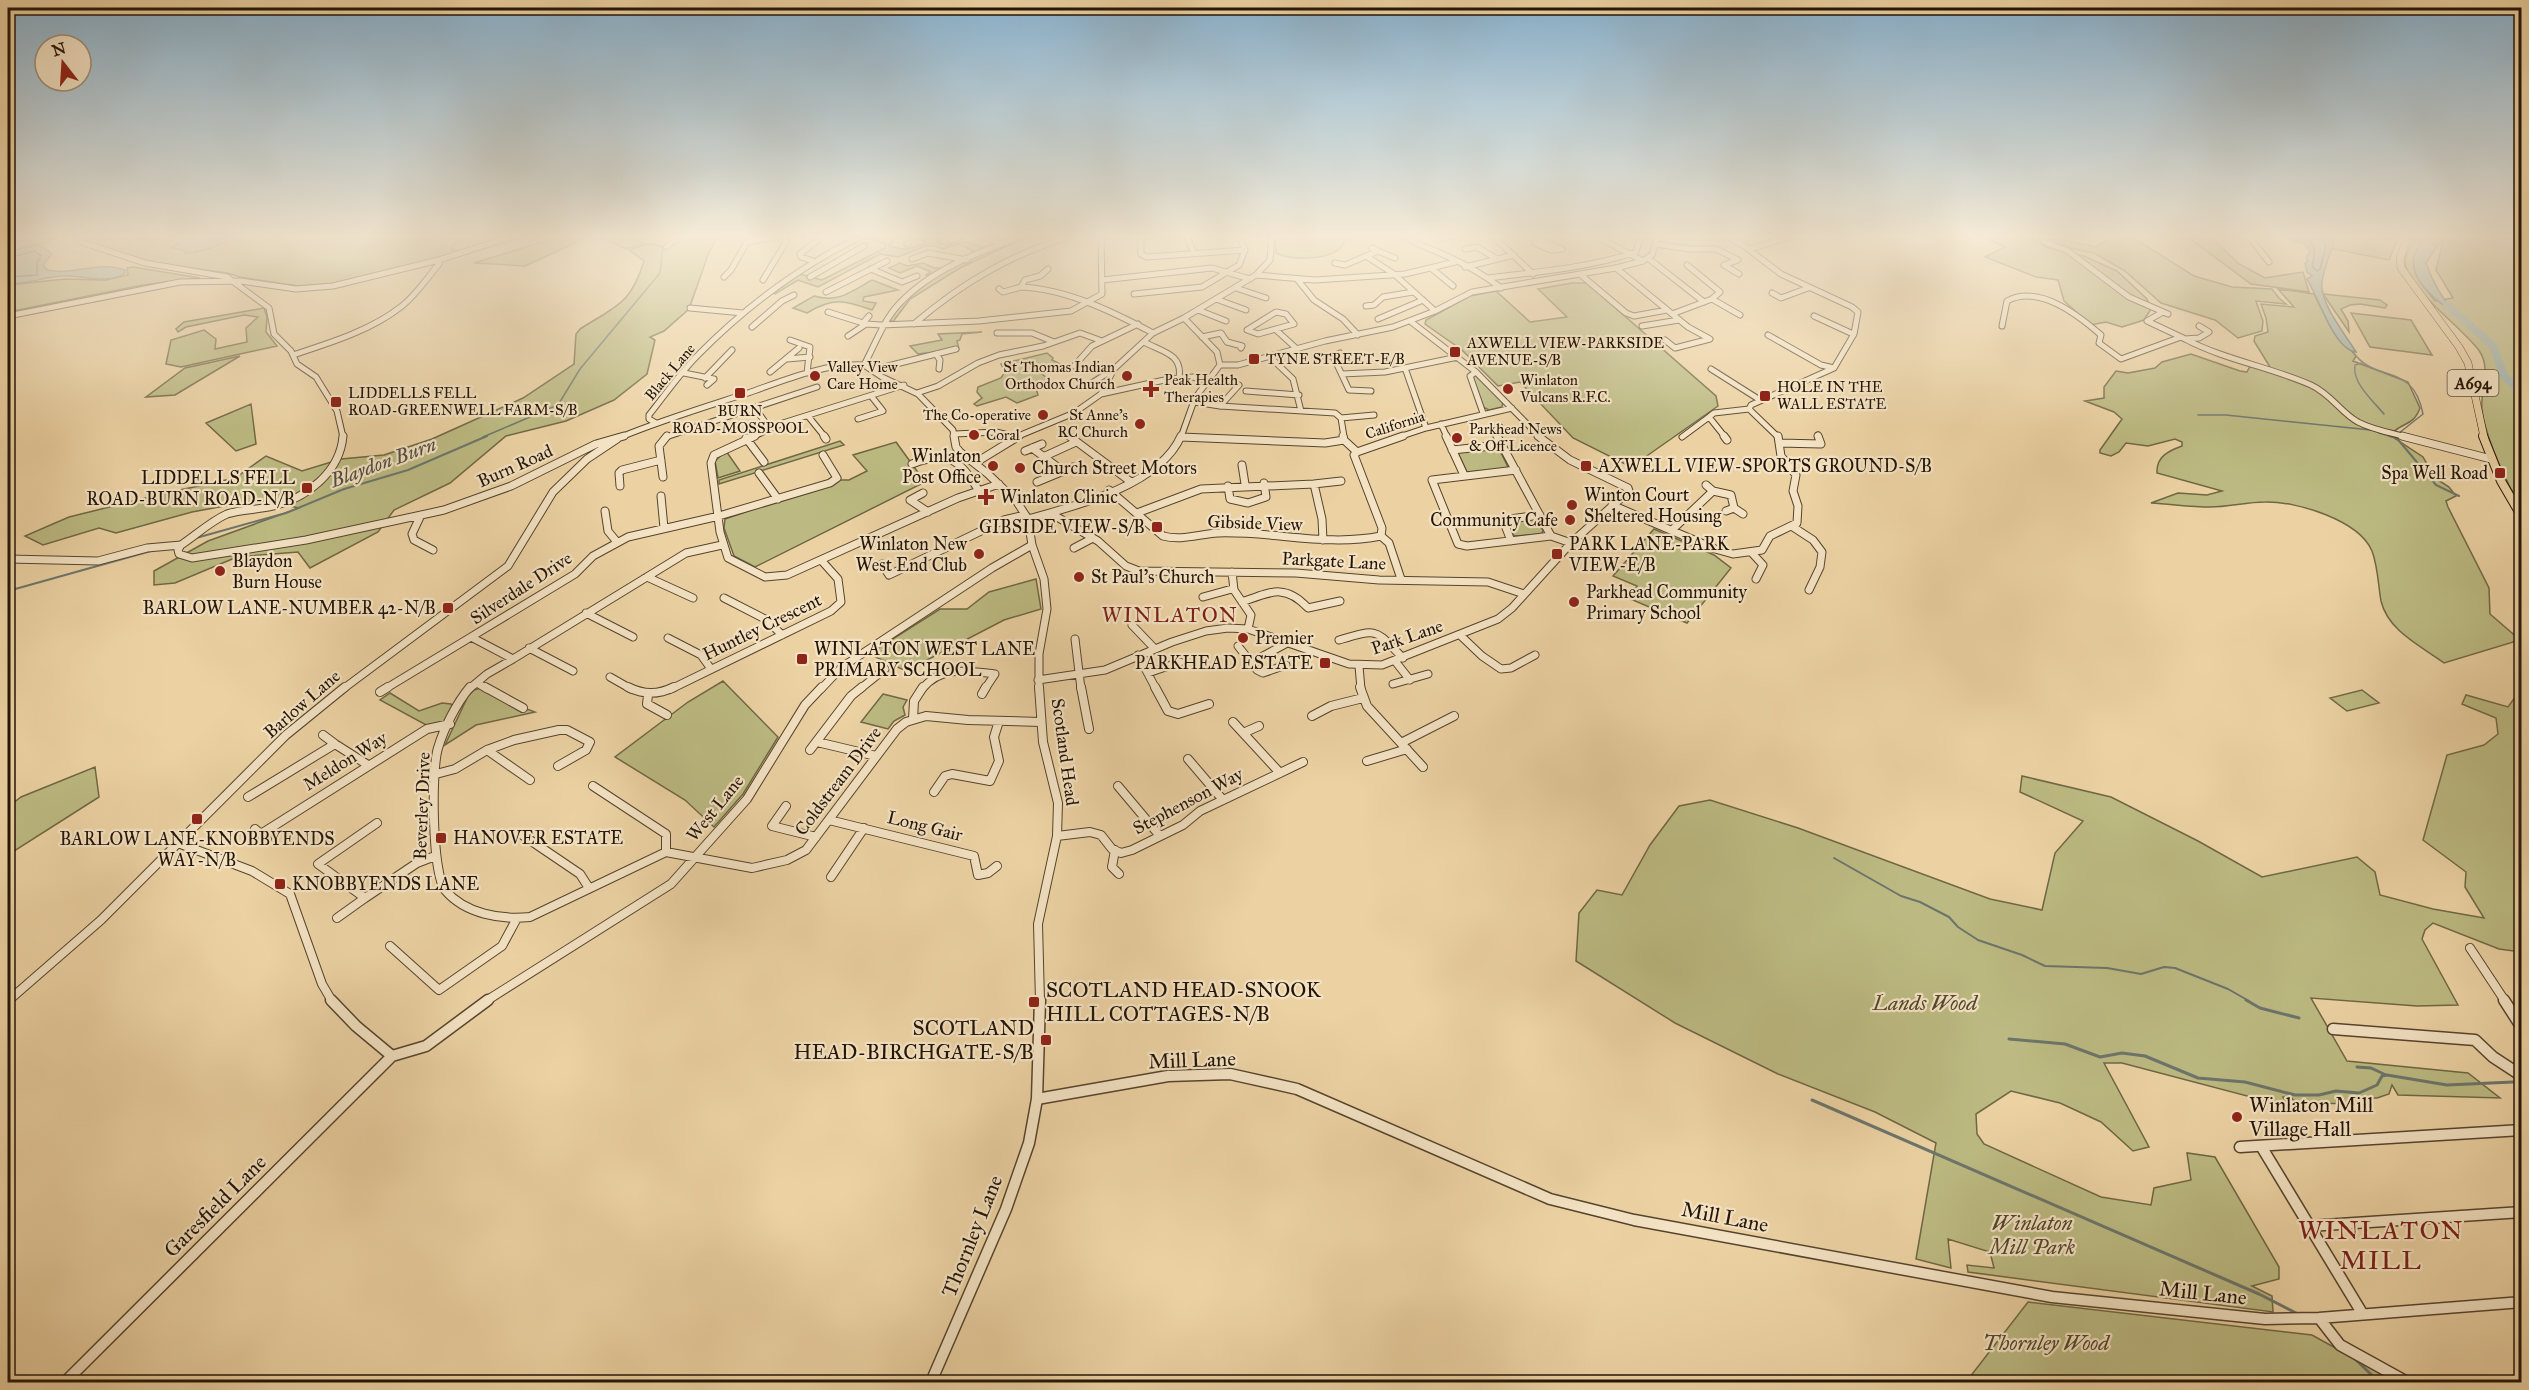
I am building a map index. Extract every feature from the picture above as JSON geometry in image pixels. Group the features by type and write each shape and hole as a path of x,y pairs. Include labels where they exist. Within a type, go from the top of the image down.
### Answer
{"main road":[{"name":"A694","path":"2425,300 2459,346 2468,363 2481,430 2491,459 2512,504 2522,517"}],"street":[{"path":"8,316 87,300"},
{"path":"8,559 98,561 139,550 182,545 228,514 284,503 320,482 331,472 343,438 332,402 321,383 313,374 297,364 293,355 273,331 269,308 258,300"},
{"path":"293,355 315,348 393,312 406,300"},
{"name":"Black Lane","path":"656,423 649,419 649,416 697,356 759,300"},
{"path":"905,300 886,325 864,365 916,392 955,434 956,447 999,484 1016,501 1026,517"},
{"path":"914,324 943,300"},
{"path":"1079,300 1138,324 1153,333"},
{"path":"827,312 864,323 914,324 979,321 1067,312 1092,300"},
{"path":"1087,386 1114,369 1153,333 1215,300"},
{"path":"1218,300 1246,310"},
{"path":"1314,300 1343,319 1358,335"},
{"path":"1366,306 1379,300"},
{"path":"1378,319 1423,300 1435,311"},
{"path":"1220,365 1238,365 1410,321 1456,300"},
{"path":"1611,300 1626,313 1634,315 1669,312 1710,300"},
{"path":"1654,300 1679,320 1710,339 1675,348 1665,340"},
{"path":"1714,300 1740,315"},
{"path":"1682,437 1714,413 1749,409 1751,405 1760,400 1834,368 1842,359 1853,334 1858,312 1835,300"},
{"path":"2002,326 2008,300"},
{"path":"2049,300 2058,303 2093,328 2101,335 2098,343 2121,358 2183,338 2199,338 2209,332 2199,326"},
{"path":"2135,300 2165,313 2147,321 2206,350 2295,378 2330,396 2357,422 2491,459"},
{"path":"752,327 782,301"},
{"path":"690,308 743,313"},
{"path":"1198,310 1226,321"},
{"path":"1276,312 1284,312 1294,322 1292,325 1276,330 1255,334 1246,329 1276,312"},
{"path":"848,336 869,316"},
{"path":"1814,316 1853,334"},
{"path":"882,564 889,575 1004,520 1052,514 1131,482 1155,469 1169,458 1181,437 1194,402 1220,365 1217,352 1184,318"},
{"path":"1642,326 1679,320"},
{"path":"1410,321 1476,372 1512,408"},
{"path":"1074,366 1088,349 1138,324"},
{"path":"1657,324 1665,331"},
{"path":"1276,330 1297,349"},
{"path":"997,333 1032,333 1054,342"},
{"path":"916,392 940,385 988,358 1082,333 1102,341"},
{"path":"1202,337 1221,333 1227,342 1242,346 1241,348"},
{"path":"1768,335 1821,365 1834,368"},
{"path":"790,340 810,347 807,373"},
{"path":"1144,342 1178,360 1182,366 1179,378"},
{"path":"770,372 799,348"},
{"path":"872,370 956,349"},
{"path":"705,378 732,350"},
{"path":"1324,356 1333,357 1340,353"},
{"path":"936,354 940,362 939,369"},
{"path":"1269,356 1290,372 1298,385 1301,411"},
{"path":"786,359 810,357"},
{"path":"1333,357 1342,374 1345,391 1371,391"},
{"path":"1342,374 1385,372 1458,357"},
{"name":"Burn Road","path":"182,545 178,550 179,554 192,558 303,541 420,517 494,493 596,444 617,439 656,423 807,373 844,364 864,365"},
{"path":"1405,368 1426,428"},
{"path":"1101,394 1114,369"},
{"path":"1711,369 1760,400"},
{"path":"1476,372 1470,376 1483,413"},
{"path":"684,373 714,379 707,385"},
{"path":"975,463 1017,437 1070,416 1101,394 1179,378 1193,377 1208,381"},
{"path":"1220,406 1239,384 1222,380"},
{"path":"904,386 770,429 717,453 711,460 722,545 728,558 765,576 787,574 928,512 999,484"},
{"path":"663,477 660,446 667,436 817,387"},
{"path":"1246,392 1299,395"},
{"path":"858,419 882,411 872,397"},
{"path":"1194,402 1220,406 1335,413 1341,418 1344,441"},
{"path":"755,408 770,429"},
{"name":"California","path":"1181,437 1344,441 1357,452 1426,428 1512,408"},
{"name":"Park Lane","path":"1038,680 1105,670 1154,648 1206,631 1228,628 1248,629 1334,660 1359,666 1371,666 1399,660 1497,619 1512,608 1571,543 1629,491 1625,484 1570,460 1544,442 1512,408"},
{"path":"1612,505 1724,552 1752,553 1762,550 1770,536 1793,527 1798,520 1798,506 1793,491 1796,475 1781,456 1778,436 1749,409"},
{"path":"1341,418 1374,415"},
{"path":"808,416 826,439"},
{"path":"1709,417 1727,440"},
{"path":"1441,424 1464,475"},
{"path":"1500,427 1493,428 1551,536"},
{"path":"955,434 985,428 1017,437"},
{"path":"1064,432 1131,482"},
{"path":"1779,443 1821,444 1818,435"},
{"path":"746,438 764,462"},
{"name":"Barlow Lane","path":"8,1001 100,920 286,735 329,699 508,566 553,492 587,459 617,439"},
{"path":"1043,457 1076,442"},
{"path":"1042,444 1029,450 1063,471"},
{"path":"1452,450 1502,445"},
{"path":"1357,452 1354,455 1382,528 1381,536 1389,543 1401,579"},
{"name":"Silverdale Drive","path":"471,637 575,574 593,556 628,537 718,516 830,483 837,478 823,455"},
{"path":"912,464 941,455 950,458 960,464 979,491"},
{"path":"620,486 619,473 622,470 661,460"},
{"path":"1242,465 1245,484"},
{"path":"1037,482 1073,467"},
{"path":"1516,470 1432,480 1458,544 1467,546 1551,536 1571,543"},
{"path":"759,473 778,499"},
{"path":"1137,513 1201,489 1245,484 1314,484 1341,481"},
{"path":"1228,486 1230,499 1235,502 1260,501 1266,497 1264,483"},
{"path":"1314,484 1323,520 1323,540"},
{"path":"1706,485 1713,491 1731,495 1734,508 1743,514"},
{"name":"Gibside View","path":"1110,490 1163,536 1172,539 1182,540 1220,533 1323,540 1368,539 1381,536"},
{"path":"1672,530 1713,491"},
{"path":"923,493 909,500 928,512"},
{"path":"661,496 664,528"},
{"path":"1726,511 1734,508"},
{"path":"605,511 608,531 617,542"},
{"path":"1052,514 1093,538"},
{"path":"1511,541 1503,520 1539,515"},
{"path":"420,517 412,534 414,540 433,550"},
{"name":"Scotland Head","path":"1026,517 1032,545 1044,579 1047,609 1039,654 1038,680 1043,742 1058,803 1057,836 1038,924 1040,1006 1037,1099"},
{"path":"1793,527 1820,543 1822,549 1820,570 1809,590"},
{"path":"1074,548 1093,538"},
{"name":"Parkgate Lane","path":"1093,538 1126,566 1139,572 1296,573 1341,577 1488,582 1524,594"},
{"path":"513,658 686,553 722,545"},
{"name":"West Lane","path":"392,1056 426,1046 488,1000 671,884 747,800 805,705 842,667 992,568 1032,545"},
{"path":"1752,553 1763,565 1756,579"},
{"name":"Huntley Crescent","path":"648,695 664,692 831,610 841,602 838,579 821,560"},
{"path":"1232,572 1232,589 1252,615 1252,623 1248,629"},
{"path":"646,577 693,598"},
{"path":"1203,597 1232,589"},
{"path":"1242,602 1274,591 1290,591 1299,596 1308,608 1340,601"},
{"path":"724,598 767,620 782,635"},
{"path":"586,613 633,637"},
{"path":"1132,625 1154,648"},
{"path":"1339,640 1367,632 1378,633 1399,660 1410,680"},
{"path":"1460,635 1482,656 1501,669 1511,668 1535,655"},
{"path":"380,692 471,637"},
{"name":"Silverdale Drive","path":"471,637 513,658"},
{"path":"668,638 701,655 711,669"},
{"path":"1075,639 1089,729"},
{"path":"1252,662 1289,642"},
{"path":"1238,646 1257,670 1263,673 1286,665"},
{"path":"529,648 573,671"},
{"path":"1138,655 1168,711 1178,714 1209,704"},
{"name":"Beverley Drive","path":"513,658 466,692 436,752 435,856 438,879 450,895 472,910 516,920"},
{"path":"1148,673 1180,662"},
{"path":"982,694 1001,666"},
{"path":"1359,666 1363,698 1367,706 1423,767"},
{"path":"810,750 851,696 885,669"},
{"path":"995,674 959,670 938,676 921,688 915,697 911,707 913,719 926,716 1041,722"},
{"path":"1393,684 1428,674"},
{"path":"610,677 635,692 648,695 647,704 667,715"},
{"path":"477,683 523,708"},
{"path":"1312,716 1331,706 1363,698"},
{"path":"1367,761 1404,746 1454,716"},
{"name":"Coldstream Drive","path":"695,857 752,868 787,860 806,850 897,729 913,719"},
{"path":"934,792 945,776 952,774 990,781 999,761 994,737 999,721"},
{"path":"1233,722 1280,772"},
{"name":"Meldon Way","path":"261,834 427,729 450,724"},
{"path":"1243,733 1259,726"},
{"path":"436,774 466,763 487,750 514,740 559,730 567,730 590,742 586,750 558,766"},
{"path":"323,735 368,765"},
{"path":"817,742 876,756"},
{"path":"248,797 335,744"},
{"path":"487,750 530,780"},
{"path":"1188,759 1223,800"},
{"name":"Stephenson Way","path":"1057,836 1090,832 1101,835 1121,853 1132,850 1183,825 1200,810 1303,762"},
{"path":"593,786 666,834 666,852"},
{"path":"1118,786 1160,837"},
{"path":"786,806 772,826 816,837"},
{"name":"Long Gair","path":"829,820 974,856 978,875 988,873 997,866"},
{"path":"365,898 318,864 377,823"},
{"name":"Long Gair","path":"831,877 864,828"},
{"path":"521,834 580,874 589,888"},
{"path":"178,843 267,878 292,895 307,946 326,993 362,1032 392,1056"},
{"path":"1115,850 1112,867 1119,874"},
{"path":"390,946 439,990 502,946 516,920 530,917 666,852 695,857"},
{"path":"337,918 417,863 435,856"},
{"path":"2470,948 2522,1028"},
{"path":"2333,1029 2475,1040 2493,1057 2522,1076"},
{"name":"Garesfield Lane","path":"64,1383 392,1056"},
{"name":"Mill Lane","path":"1037,1099 1168,1076 1230,1074 1297,1089 1550,1199 1634,1220 2052,1298 2265,1319 2319,1318 2522,1302"},
{"name":"Thornley Lane","path":"931,1383 1006,1209 1029,1143 1037,1099"},
{"path":"2240,1147 2522,1130"},
{"path":"2261,1146 2362,1313"},
{"path":"2309,1226 2522,1212"},
{"path":"2319,1318 2340,1345 2407,1383"}],"green space":[{"path":"8,300 69,300 8,312"},
{"path":"623,300 692,300 689,309 664,331 650,337 655,340 647,374 614,400 566,421 506,436 450,483 394,510 378,532 310,568 298,552 237,557 175,583 154,585 154,571 208,541 299,508 266,501 192,512 116,533 99,528 43,545 25,536 69,517 235,478 266,456 302,471 341,459 384,455 432,439 523,398 574,364 576,334"},
{"path":"807,300 863,300 876,303 872,310 846,302 824,304 807,313 793,308"},
{"path":"909,300 895,319 897,323 889,320 899,305"},
{"path":"1463,300 1506,300 1530,322 1567,317 1549,300 1606,300 1716,396 1718,406 1631,467 1573,438 1520,382 1498,386 1462,350 1425,324 1426,320"},
{"path":"2147,300 2151,309 2144,320 2122,327 2106,322 2091,325 2064,301"},
{"path":"2157,300 2281,300 2286,304 2256,301 2263,321 2262,331 2238,338 2215,320"},
{"path":"2288,300 2317,300 2330,326 2356,356 2353,361 2408,382 2420,408 2411,421 2390,435 2423,457 2435,478 2449,487 2456,496 2446,501 2489,588 2490,614 2520,640 2444,663 2406,637 2391,621 2381,601 2372,551 2365,540 2341,522 2309,509 2278,503 2258,502 2196,507 2151,503 2178,493 2207,495 2222,491 2157,473 2157,467 2164,455 2182,446 2182,442 2175,439 2148,446 2126,443 2119,452 2111,456 2100,453 2122,419 2114,412 2085,401 2104,398 2104,387 2116,371 2128,373 2155,368 2162,362 2191,354 2240,371 2247,372 2250,366 2270,367 2254,341 2255,336 2268,332 2261,304 2294,307"},
{"path":"2327,300 2379,300 2387,305 2385,308 2360,304 2341,309 2348,321 2349,332"},
{"path":"2429,300 2521,300 2522,391 2517,393 2522,395 2521,506 2497,459 2487,432 2482,409 2485,366 2480,352"},
{"path":"264,308 267,317 266,332 277,346 181,367 166,364 171,340 204,330 216,339 215,349 247,342 246,328 258,317 244,315 186,327 178,332 176,329 184,322"},
{"path":"2351,313 2411,320 2432,355 2370,347"},
{"path":"982,332 962,334 960,340 957,341 959,349 918,354 910,346 942,340 938,334"},
{"path":"1047,353 1053,358 1052,360 1062,365 1042,374 1053,383 1036,389 1038,395 1017,403 1006,397 977,406 974,404 982,398 977,392 978,387 1001,378 1005,372 1001,364"},
{"path":"240,356 175,395 146,397 185,368"},
{"path":"1475,375 1503,402 1502,407 1489,410 1483,407 1473,377"},
{"path":"251,404 256,444 236,451 206,423"},
{"path":"840,441 844,445 719,484 719,480"},
{"path":"896,442 925,482 755,567 734,556 724,528 725,519 839,480 849,480 867,471 853,455"},
{"path":"1498,447 1509,469 1467,472 1457,451"},
{"path":"726,451 740,471 718,478 715,461"},
{"path":"1535,518 1543,530 1542,534 1514,536 1506,523 1507,521"},
{"path":"1654,529 1714,555 1731,568 1687,623 1628,598 1637,586 1613,576"},
{"path":"1036,579 1041,609 1004,620 906,671 869,654 940,609 967,609 989,592"},
{"path":"723,681 778,737 743,794 714,827 685,800 615,757 688,702"},
{"path":"481,688 521,712 527,709 535,712 476,725 445,745 468,696 474,690"},
{"name":"Lands Wood","path":"2521,689 2521,952 2499,949 2433,923 2425,930 2422,939 2458,1005 2417,1006 2311,998 2347,1061 2468,1073 2500,1098 2398,1095 2392,1085 2389,1094 2361,1102 2305,1103 2295,1102 2290,1096 2283,1097 2289,1107 2122,1063 2104,1063 2149,1147 2133,1151 2101,1122 2060,1103 2011,1091 1976,1114 1977,1134 1984,1144 2101,1197 2151,1205 2154,1188 2191,1180 2187,1153 2215,1157 2279,1267 2279,1279 2252,1286 2272,1296 2273,1312 1968,1272 1967,1265 1994,1268 1990,1252 1948,1239 1951,1268 1916,1259 1936,1143 1875,1112 1778,1074 1675,1023 1576,961 1579,913 1597,890 1622,895 1650,845 1679,806 1710,800 1798,828 1990,899 2042,910 2055,853 2083,821 2020,792 2022,776 2111,797 2198,841 2262,877 2357,857 2375,872 2380,895 2433,909 2484,918 2465,887 2466,872 2423,840 2447,755 2484,745 2498,734 2496,718 2462,704 2466,695 2508,707"},
{"path":"2362,690 2379,703 2347,711 2330,698"},
{"path":"390,693 419,711 442,703 451,704 453,708 446,721 428,726 380,700"},
{"path":"883,694 907,700 903,707 905,715 894,721 888,729 861,722"},
{"path":"95,767 99,797 8,855 8,807 21,797"},
{"name":"Thornley Wood","path":"2028,1302 2312,1335 2397,1382 1966,1382"}],"water":[{"path":"2317,300 2325,300 2356,352 2348,349 2341,342"},
{"path":"2437,300 2444,300 2457,316"}],"waterway":[{"name":"Blaydon Burn","path":"483,437 558,405 580,369 638,300"},
{"path":"2447,305 2493,346 2504,376 2522,392"},
{"path":"2353,352 2362,362 2372,368 2393,375 2411,386 2418,397 2423,414 2395,436"},
{"path":"2362,363 2355,365 2360,385 2384,414"},
{"path":"2198,415 2226,415 2371,430"},
{"path":"2379,433 2393,437 2389,436"},
{"name":"Blaydon Burn","path":"196,538 286,513 344,489 408,470 487,436"},
{"path":"2395,436 2436,485 2459,496"},
{"name":"Blaydon Burn","path":"8,591 151,551"},
{"path":"1834,858 1901,896 1920,902 1949,917 1958,927 1978,940 2022,955 2045,966 2107,968 2141,974 2164,967 2175,968 2228,989 2249,1001"},
{"path":"2246,1000 2260,1008 2299,1018"},
{"path":"2009,1039 2065,1044 2100,1057 2122,1053 2145,1056 2198,1078 2245,1082 2295,1095 2319,1095 2336,1091 2359,1093 2377,1085 2382,1076 2387,1075 2447,1085 2513,1082"},
{"path":"2357,1067 2371,1068 2386,1075"},
{"path":"1812,1100 2259,1294 2298,1314"},
{"path":"2354,1358 2379,1382"}],"place":[{"name":"AXWELL VIEW-PARKSIDE AVENUE-S/B","path":"1455,352"},
{"name":"TYNE STREET-E/B","path":"1254,359"},
{"name":"Valley View Care Home","path":"815,376"},
{"name":"St Thomas Indian Orthodox Church","path":"1127,376"},
{"name":"Peak Health Therapies","path":"1151,389"},
{"name":"Winlaton Vulcans R.F.C.","path":"1508,389"},
{"name":"BURN ROAD-MOSSPOOL","path":"740,393"},
{"name":"HOLE IN THE WALL ESTATE","path":"1765,396"},
{"name":"LIDDELLS FELL ROAD-GREENWELL FARM-S/B","path":"336,402"},
{"name":"The Co-operative","path":"1043,415"},
{"name":"St Anne's RC Church","path":"1140,424"},
{"name":"Coral","path":"974,435"},
{"name":"Parkhead News & Off Licence","path":"1457,438"},
{"name":"Winlaton Post Office","path":"993,466"},
{"name":"AXWELL VIEW-SPORTS GROUND-S/B","path":"1586,466"},
{"name":"Church Street Motors","path":"1020,468"},
{"name":"Spa Well Road","path":"2500,473"},
{"name":"LIDDELLS FELL ROAD-BURN ROAD-N/B","path":"307,488"},
{"name":"Winlaton Clinic","path":"986,497"},
{"name":"Winton Court Sheltered Housing","path":"1572,505"},
{"name":"Community Cafe","path":"1570,520"},
{"name":"GIBSIDE VIEW-S/B","path":"1157,527"},
{"name":"Winlaton New West End Club","path":"979,554"},
{"name":"PARK LANE-PARK VIEW-E/B","path":"1557,554"},
{"name":"Blaydon Burn House","path":"220,571"},
{"name":"St Paul's Church","path":"1079,577"},
{"name":"Parkhead Community Primary School","path":"1574,602"},
{"name":"BARLOW LANE-NUMBER 42-N/B","path":"448,608"},
{"name":"Premier","path":"1243,638"},
{"name":"WINLATON WEST LANE PRIMARY SCHOOL","path":"802,659"},
{"name":"PARKHEAD ESTATE","path":"1325,663"},
{"name":"BARLOW LANE-KNOBBYENDS WAY-N/B","path":"197,819"},
{"name":"HANOVER ESTATE","path":"441,838"},
{"name":"KNOBBYENDS LANE","path":"280,884"},
{"name":"SCOTLAND HEAD-SNOOK HILL COTTAGES-N/B","path":"1034,1002"},
{"name":"SCOTLAND HEAD-BIRCHGATE-S/B","path":"1046,1040"},
{"name":"Winlaton Mill Village Hall","path":"2237,1117"}],"district":[{"name":"WINLATON","path":"1170,615"},
{"name":"WINLATON MILL","path":"2381,1245"}],"park label":[{"name":"Winlaton Mill Park","path":"2032,1235"}]}
